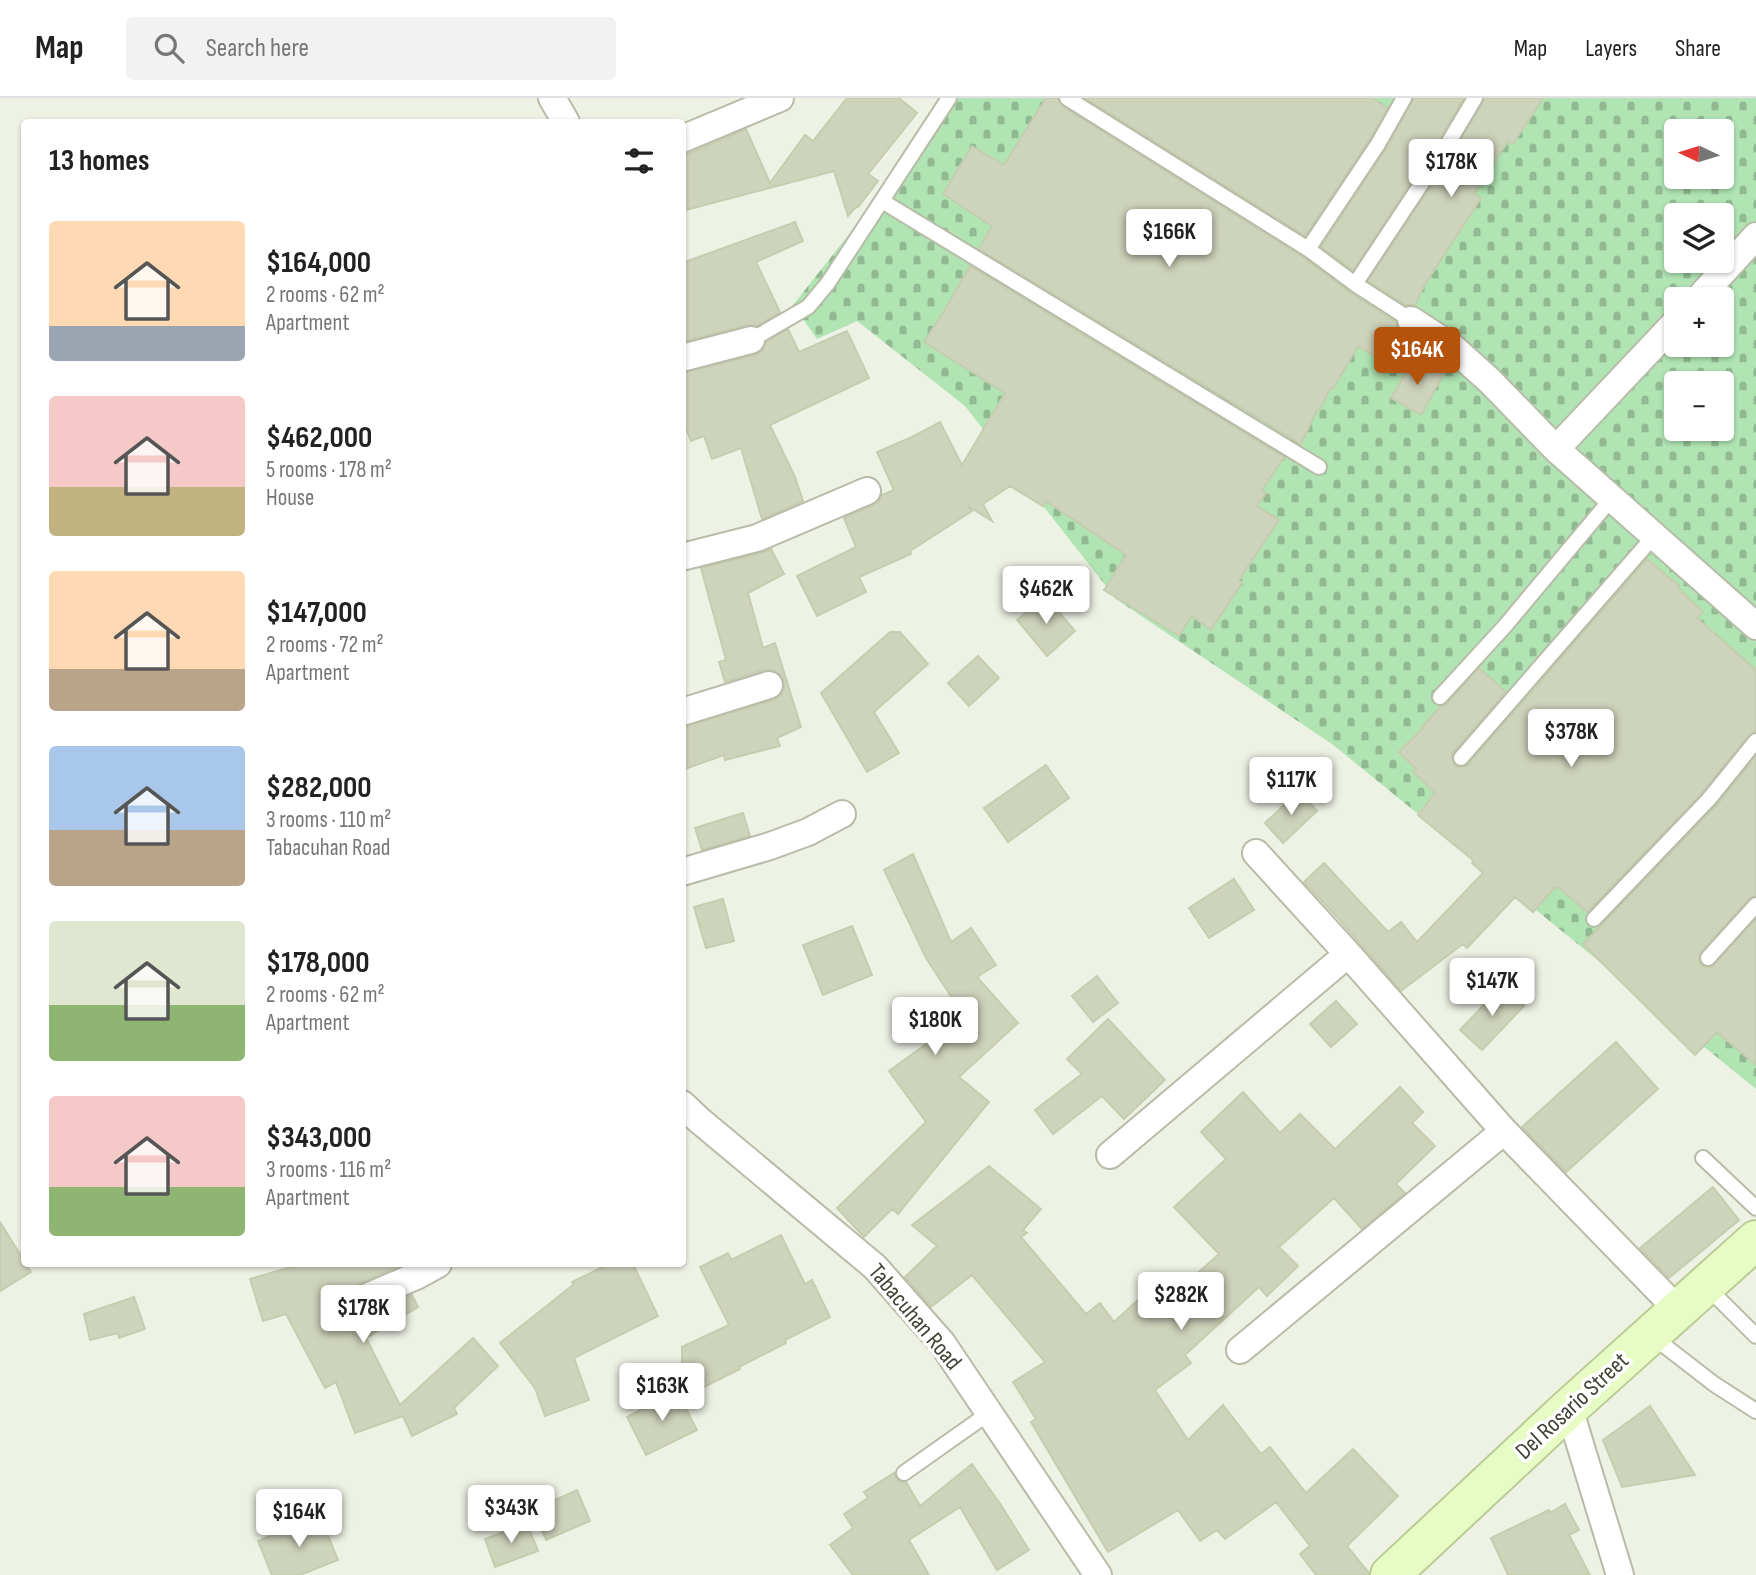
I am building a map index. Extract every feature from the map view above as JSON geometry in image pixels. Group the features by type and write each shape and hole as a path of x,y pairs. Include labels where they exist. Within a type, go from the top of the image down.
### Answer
{"main road":[{"name":"Del Rosario Street","path":"1390,1575 1569,1408 1756,1240"}],"street":[{"path":"686,137 779,98"},
{"path":"1709,287 1756,236"},
{"path":"1411,320 1451,346 1490,381 1556,449 1756,626"},
{"path":"1556,449 1664,335"},
{"path":"686,357 751,340"},
{"path":"686,555 757,538 867,491"},
{"path":"686,711 769,685"},
{"path":"686,871 771,846 808,832 842,814"},
{"path":"1256,853 1504,1131 1678,1310"},
{"path":"1110,1155 1348,954"},
{"name":"Tabacuhan Road","path":"688,1118 875,1266 942,1343 1098,1575"},
{"path":"1240,1350 1504,1131"},
{"path":"367,1297 432,1267"},
{"path":"1569,1408 1620,1575"}],"lane":[{"path":"751,340 808,307 828,283 949,98"},
{"path":"1067,98 1308,248 1355,284 1411,320"},
{"path":"1308,248 1378,144 1404,98"},
{"path":"1355,284 1475,98"},
{"path":"882,201 1319,467"},
{"path":"1440,697 1505,626 1612,498"},
{"path":"1461,758 1654,536"},
{"path":"1594,919 1709,799 1756,741"},
{"path":"1708,958 1756,905"},
{"path":"1703,1158 1756,1208"},
{"path":"1678,1310 1756,1336"},
{"path":"1678,1310 1704,1377 1756,1411"},
{"path":"904,1474 989,1413"}],"green space":[{"path":"957,98 1756,98 1756,1089 1332,744 1116,599 965,406 857,321 817,339 793,305"}],"building":[{"path":"847,98 899,98 917,113 868,174 878,181 848,216 834,171 686,210 686,154 746,129 770,183 805,135 813,141"},
{"path":"1046,98 1057,98 1062,106 1303,257 1349,292 1396,322 1401,332 1385,363 1358,346 1333,389 1331,388 1320,409 1318,408 1301,444 979,249 992,226 943,194 972,146 1004,165"},
{"path":"1085,98 1372,98 1388,108 1305,236"},
{"path":"1414,98 1464,98 1353,270 1321,247 1386,149"},
{"path":"1485,98 1543,98 1513,144 1508,141 1474,194 1481,198 1424,286 1415,305 1406,305 1368,281 1455,150"},
{"path":"795,222 803,241 756,262 780,312 757,326 747,325 686,341 686,262"},
{"path":"970,266 1284,457 1262,490 1266,493 1257,506 1279,520 1239,580 1242,583 1211,630 1192,616 1179,636 1104,590 1126,555 1046,501 1043,506 1010,486 983,504 992,521 968,506 972,511 910,551 911,554 859,577 866,592 817,616 797,576 856,547 844,518 873,505 882,495 894,490 877,452 940,422 962,465 1005,393 924,342"},
{"path":"788,329 799,352 847,331 869,378 770,425 795,477 803,501 762,519 741,448 712,459 704,436 691,441 686,428 686,372 756,355 762,351 766,342"},
{"path":"1414,358 1443,375 1421,415 1391,398"},
{"path":"771,549 784,574 748,593 763,648 775,643 801,727 777,738 780,746 725,760 724,755 686,769 686,726 774,700 784,689 780,674 772,670 725,682 719,662 726,660 701,568"},
{"path":"1647,559 1679,586 1703,612 1697,618 1756,670 1756,732 1749,735 1702,793 1587,912 1558,887 1555,887 1533,912 1515,897 1467,948 1463,944 1401,991 1304,882 1324,863 1388,932 1401,922 1417,942 1483,873 1472,863 1474,861 1418,815 1435,793 1413,772 1416,769 1399,752 1479,668 1506,692 1453,752 1454,765 1468,765"},
{"path":"1045,596 1075,631 1047,656 1017,620"},
{"path":"890,632 900,632 928,664 874,712 899,753 867,772 821,693"},
{"path":"978,656 999,678 969,706 948,683"},
{"path":"1756,756 1756,896 1749,899 1701,952 1699,962 1702,966 1712,967 1756,919 1756,1065 1717,1032 1695,1055 1583,944 1716,806"},
{"path":"1046,765 1069,798 1008,842 984,808"},
{"path":"1299,791 1317,811 1283,843 1265,823"},
{"path":"743,813 750,836 702,850 695,828"},
{"path":"913,854 951,942 971,928 996,965 977,977 1018,1023 959,1077 989,1102 898,1214 892,1209 864,1237 837,1208 926,1122 889,1071 944,1031 941,1028 960,1010 926,958 884,870"},
{"path":"1234,879 1254,910 1209,938 1189,908"},
{"path":"723,899 734,941 706,948 694,907"},
{"path":"852,926 872,975 823,995 803,945"},
{"path":"1097,976 1118,1003 1093,1022 1072,996"},
{"path":"1503,985 1524,1006 1482,1050 1460,1030"},
{"path":"1336,1001 1357,1024 1331,1047 1310,1024"},
{"path":"1108,1019 1165,1080 1124,1119 1102,1096 1053,1134 1035,1110 1082,1074 1067,1059"},
{"path":"1616,1042 1658,1089 1566,1172 1522,1127"},
{"path":"1400,1087 1423,1112 1412,1123 1435,1146 1396,1184 1405,1193 1362,1229 1334,1198 1279,1247 1298,1266 1267,1296 1259,1287 1185,1355 1191,1363 1155,1390 1188,1440 1223,1405 1261,1454 1270,1447 1306,1493 1353,1449 1398,1496 1347,1546 1369,1575 1316,1575 1300,1554 1310,1546 1276,1502 1225,1539 1217,1530 1200,1541 1178,1510 1108,1552 1031,1422 1036,1419 1013,1382 1045,1362 972,1275 931,1307 905,1277 937,1246 912,1225 989,1166 1041,1209 1023,1230 1027,1233 1021,1237 1086,1314 1100,1303 1114,1322 1166,1274 1180,1289 1219,1254 1174,1207 1226,1159 1201,1132 1243,1092 1280,1133 1300,1114 1335,1149"},
{"path":"1713,1187 1739,1220 1669,1278 1640,1248"},
{"path":"0,1222 21,1256 21,1267 28,1267 31,1272 0,1291"},
{"path":"781,1235 805,1284 812,1280 830,1317 785,1340 786,1343 739,1367 740,1369 682,1398 682,1347 729,1325 700,1267 728,1253 731,1260"},
{"path":"291,1267 396,1267 360,1283 351,1296 357,1309 364,1312 412,1295 418,1307 366,1338 400,1405 473,1338 498,1366 454,1408 457,1414 412,1436 403,1416 355,1433 336,1382 325,1388 286,1314 263,1321 250,1279"},
{"path":"603,1267 634,1267 658,1316 574,1358 589,1400 545,1416 535,1388 500,1343 573,1285 572,1282"},
{"path":"134,1297 145,1329 119,1338 118,1333 90,1340 84,1314"},
{"path":"677,1391 697,1430 646,1455 627,1417"},
{"path":"1650,1406 1695,1475 1622,1487 1603,1440"},
{"path":"972,1464 1029,1550 997,1570 960,1507 909,1540 929,1575 853,1575 830,1545 853,1528 844,1514 868,1498 864,1492 894,1473 899,1481 906,1482 920,1506"},
{"path":"577,1490 590,1521 546,1540 533,1510"},
{"path":"1565,1504 1579,1530 1569,1535 1590,1575 1508,1575 1491,1538"},
{"path":"320,1516 338,1560 300,1575 272,1575 258,1541"},
{"path":"527,1523 538,1551 495,1567 485,1539"}]}
